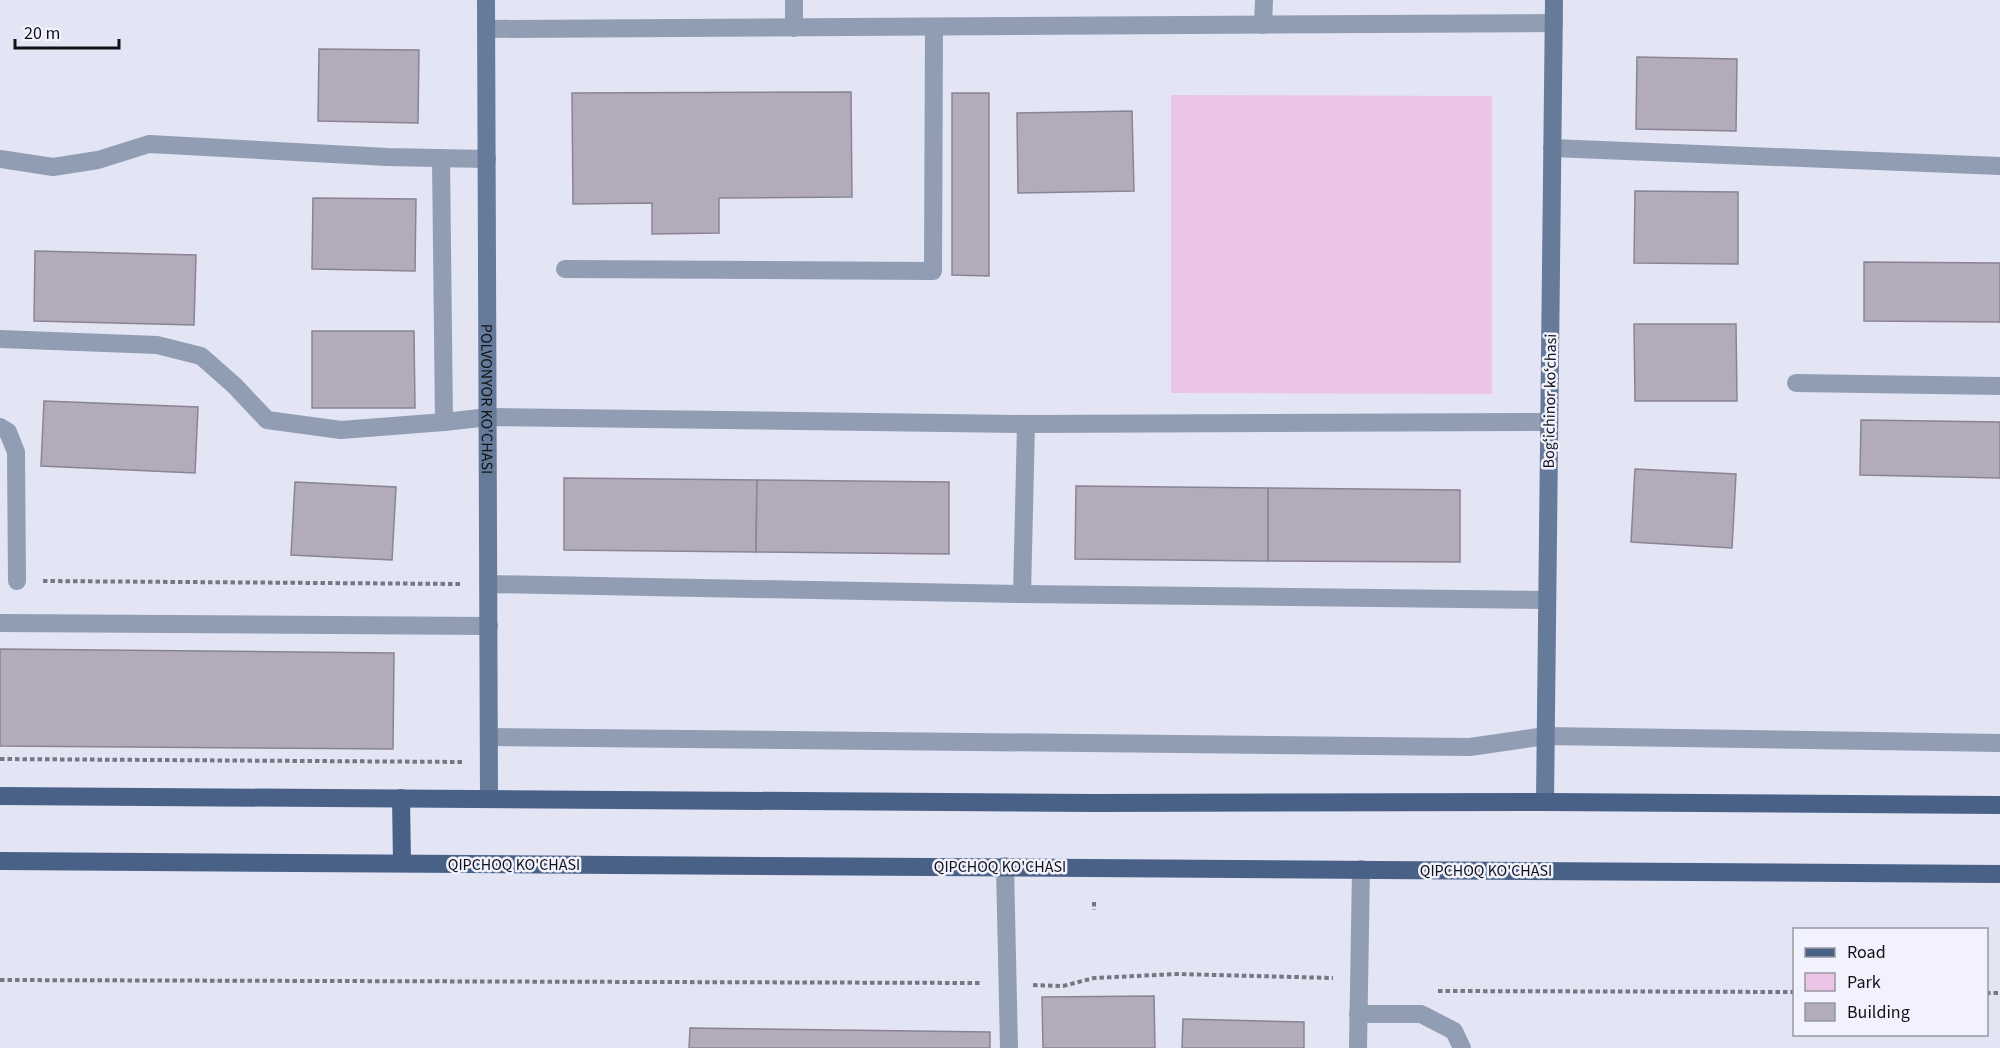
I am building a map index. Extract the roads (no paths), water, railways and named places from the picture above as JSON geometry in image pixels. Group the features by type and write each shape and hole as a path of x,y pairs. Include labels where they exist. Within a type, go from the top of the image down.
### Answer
{"main road":[{"path":"0,796 1083,803 1545,802 2000,805"},
{"path":"401,798 402,863"},
{"name":"QIPCHOQ KO'CHASI","path":"0,861 2000,874"}],"street":[{"name":"POLVONYOR KO'CHASI","path":"486,0 489,799"},
{"path":"794,0 794,28"},
{"path":"1263,25 1264,0"},
{"name":"Bogʻichinor koʻchasi","path":"1545,802 1554,0"},
{"path":"486,29 1554,23"},
{"path":"566,269 933,271 934,27"},
{"path":"0,159 53,167 98,160 149,144 387,157 487,159"},
{"path":"1552,148 2000,166"},
{"path":"441,158 444,422"},
{"path":"0,339 157,345 201,356 235,386 267,420 341,430 489,417 1026,424 1549,422"},
{"path":"1796,383 2000,386"},
{"path":"1022,594 1026,424"},
{"path":"0,427 8,432 16,452 17,581"},
{"path":"489,584 1022,594 1547,600"},
{"path":"0,623 489,626"},
{"path":"490,737 1470,747 1545,736 2000,743"},
{"path":"1005,866 1009,1048"},
{"path":"1358,1048 1361,869"},
{"path":"1358,1014 1421,1014 1454,1031 1462,1048"}]}
